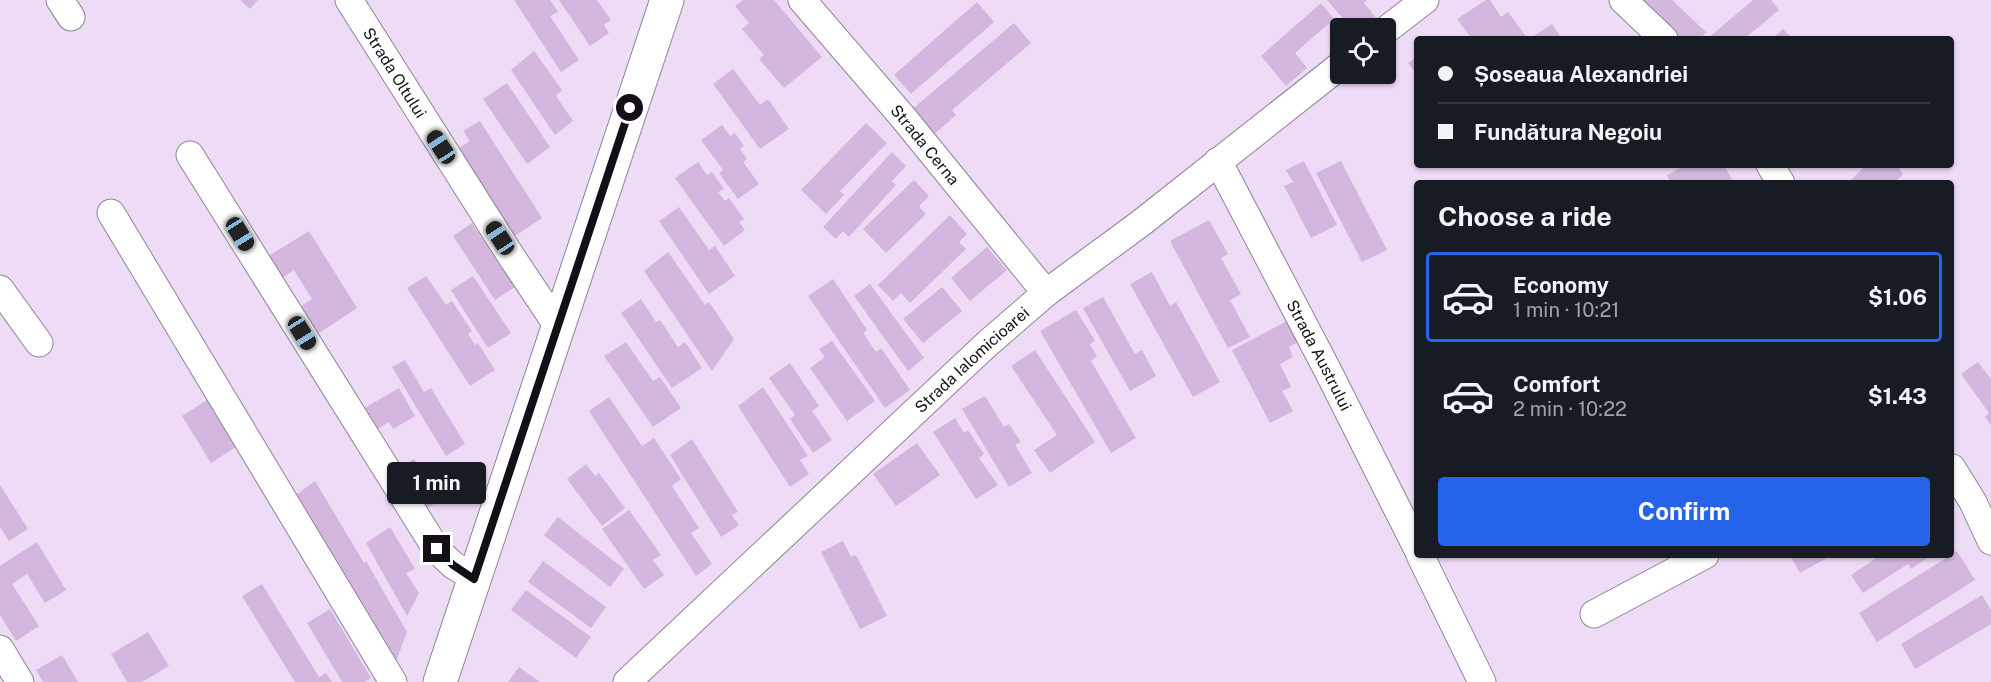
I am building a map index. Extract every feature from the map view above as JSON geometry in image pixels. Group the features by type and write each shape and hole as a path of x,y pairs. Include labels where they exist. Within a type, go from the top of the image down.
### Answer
{"main road":[{"path":"440,682 667,0"}],"street":[{"name":"Strada Oltului","path":"349,0 557,325"},
{"name":"Strada Cerna","path":"802,0 902,116 1046,293"},
{"path":"1396,22 1425,0"},
{"path":"1623,0 1661,36"},
{"name":"Strada Ialomicioarei","path":"627,682 987,344 1046,293 1330,74"},
{"path":"190,155 437,549 453,565 474,579"},
{"name":"Strada Austrului","path":"1218,161 1414,542"},
{"path":"111,213 393,682"},
{"path":"0,290 39,343"},
{"path":"1954,470 1982,495 1991,541"},
{"path":"1421,558 1482,682"},
{"path":"1594,614 1699,558"},
{"path":"0,649 20,682"}],"building":[{"path":"240,0 258,0 250,9"},
{"path":"514,0 550,0 558,12 550,16 579,60 561,72"},
{"path":"559,0 597,0 611,20 604,25 609,33 590,46"},
{"path":"743,0 774,0 822,57 784,88 759,59 764,55 742,29 749,23 735,6"},
{"path":"1327,0 1367,0 1364,3 1376,18 1342,18"},
{"path":"1486,0 1490,0 1501,17 1508,12 1526,36 1470,36 1457,19"},
{"path":"1633,0 1672,0 1706,32 1703,36 1672,36"},
{"path":"1753,0 1771,0 1779,10 1748,36 1711,36"},
{"path":"977,2 994,22 911,94 894,75"},
{"path":"1321,3 1333,18 1330,18 1330,22 1295,53 1307,68 1286,86 1261,56"},
{"path":"1014,23 1031,43 952,110 956,115 932,136 910,111"},
{"path":"1552,24 1560,36 1534,36"},
{"path":"1783,29 1790,36 1775,36"},
{"path":"534,51 562,90 556,96 573,121 555,135 511,70"},
{"path":"1414,59 1414,71 1408,63"},
{"path":"733,69 760,105 768,99 789,129 760,149 713,84"},
{"path":"507,83 550,147 527,164 483,99"},
{"path":"480,121 542,218 509,240 453,152 470,141 463,131"},
{"path":"866,123 887,143 840,191 844,195 826,214 801,190"},
{"path":"722,125 730,136 735,133 744,146 740,149 747,159 743,162 759,184 738,199 719,173 723,170 701,140"},
{"path":"892,152 906,166 892,181 896,185 849,237 843,231 836,239 823,227"},
{"path":"1304,161 1337,225 1311,238 1284,186 1293,182 1286,170"},
{"path":"1341,161 1387,250 1362,262 1316,173"},
{"path":"698,162 707,175 712,172 724,189 718,192 725,201 729,198 744,219 739,222 745,230 724,246 675,178"},
{"path":"1680,168 1726,168 1732,180 1670,180 1667,175"},
{"path":"1863,168 1899,168 1903,174 1897,180 1851,180"},
{"path":"914,180 929,196 919,206 926,214 886,253 863,229"},
{"path":"679,207 709,250 715,246 735,276 709,294 659,221"},
{"path":"950,215 967,234 959,242 966,249 910,303 901,293 893,301 878,285"},
{"path":"1209,220 1228,254 1221,258 1241,294 1230,300 1250,337 1228,348 1170,241"},
{"path":"472,223 515,287 495,300 453,236"},
{"path":"309,231 357,308 316,335 298,308 312,299 294,270 281,279 267,257"},
{"path":"987,247 1007,270 970,301 951,278"},
{"path":"668,252 705,305 709,302 734,339 712,371 644,271"},
{"path":"1152,272 1170,306 1176,302 1220,382 1193,397 1130,284"},
{"path":"426,276 446,305 452,301 472,331 468,334 475,345 478,343 495,370 470,386 407,288"},
{"path":"473,276 511,333 488,348 451,290"},
{"path":"833,279 867,330 863,333 876,352 881,348 910,390 885,408 808,296"},
{"path":"870,284 924,358 908,371 854,296"},
{"path":"942,287 962,311 923,343 903,319"},
{"path":"1103,297 1135,354 1142,350 1156,376 1130,391 1083,308"},
{"path":"641,299 656,322 660,320 678,347 685,342 702,368 672,388 621,313"},
{"path":"1076,310 1095,341 1090,344 1097,357 1091,361 1136,438 1111,453 1040,331"},
{"path":"1289,320 1300,341 1289,347 1293,357 1280,364 1291,387 1282,391 1293,411 1270,423 1232,350"},
{"path":"832,341 875,401 847,421 810,368 825,357 819,349"},
{"path":"626,342 653,381 660,377 681,408 653,427 604,356"},
{"path":"1035,350 1095,442 1050,473 1034,450 1057,435 1011,366"},
{"path":"405,360 424,392 431,388 465,444 446,456 392,367"},
{"path":"1978,362 1991,379 1991,425 1985,417 1989,413 1961,374"},
{"path":"790,363 819,406 812,411 832,440 813,453 790,419 795,415 769,378"},
{"path":"763,387 808,456 800,460 809,474 790,487 738,406"},
{"path":"399,388 415,416 393,429 389,422 373,432 361,410"},
{"path":"985,396 1004,427 1009,424 1021,442 1015,445 1032,473 1009,487 962,409"},
{"path":"609,397 642,446 654,438 681,479 672,486 699,528 691,533 712,564 696,576 589,411"},
{"path":"207,400 217,416 224,412 242,443 211,463 182,416"},
{"path":"955,418 964,433 968,430 984,454 979,458 998,485 976,499 933,432"},
{"path":"692,439 738,512 732,515 739,525 721,537 670,455"},
{"path":"917,443 940,475 896,506 873,474"},
{"path":"414,459 433,483 429,486 439,501 422,511 396,470"},
{"path":"586,464 595,476 599,473 625,508 602,526 567,479"},
{"path":"315,481 364,563 366,561 407,632 393,669 292,498"},
{"path":"0,485 28,529 9,541 0,527"},
{"path":"629,510 661,555 653,560 664,575 644,589 602,529"},
{"path":"558,517 624,569 610,587 544,535"},
{"path":"390,527 415,569 406,573 419,593 407,616 366,543"},
{"path":"843,541 851,557 856,555 887,616 860,629 821,552"},
{"path":"37,542 66,590 45,603 27,574 12,584 39,626 16,641 0,615 0,566"},
{"path":"1957,551 1975,580 1877,642 1859,613 1946,558 1954,558 1954,553"},
{"path":"1792,558 1827,558 1800,573"},
{"path":"1876,558 1928,558 1911,569 1908,564 1863,593 1851,575"},
{"path":"543,561 606,607 591,628 528,582"},
{"path":"262,584 319,677 326,673 332,682 295,682 242,596"},
{"path":"526,590 591,637 576,658 511,610"},
{"path":"1982,595 1991,610 1991,624 1915,669 1901,644"},
{"path":"330,609 371,678 365,682 342,682 307,623"},
{"path":"148,632 169,666 142,682 127,682 111,654"},
{"path":"62,655 78,682 43,682 36,670"},
{"path":"519,667 540,682 508,682"}],"route":[{"path":"437,549 453,565 474,579 630,108"}]}
